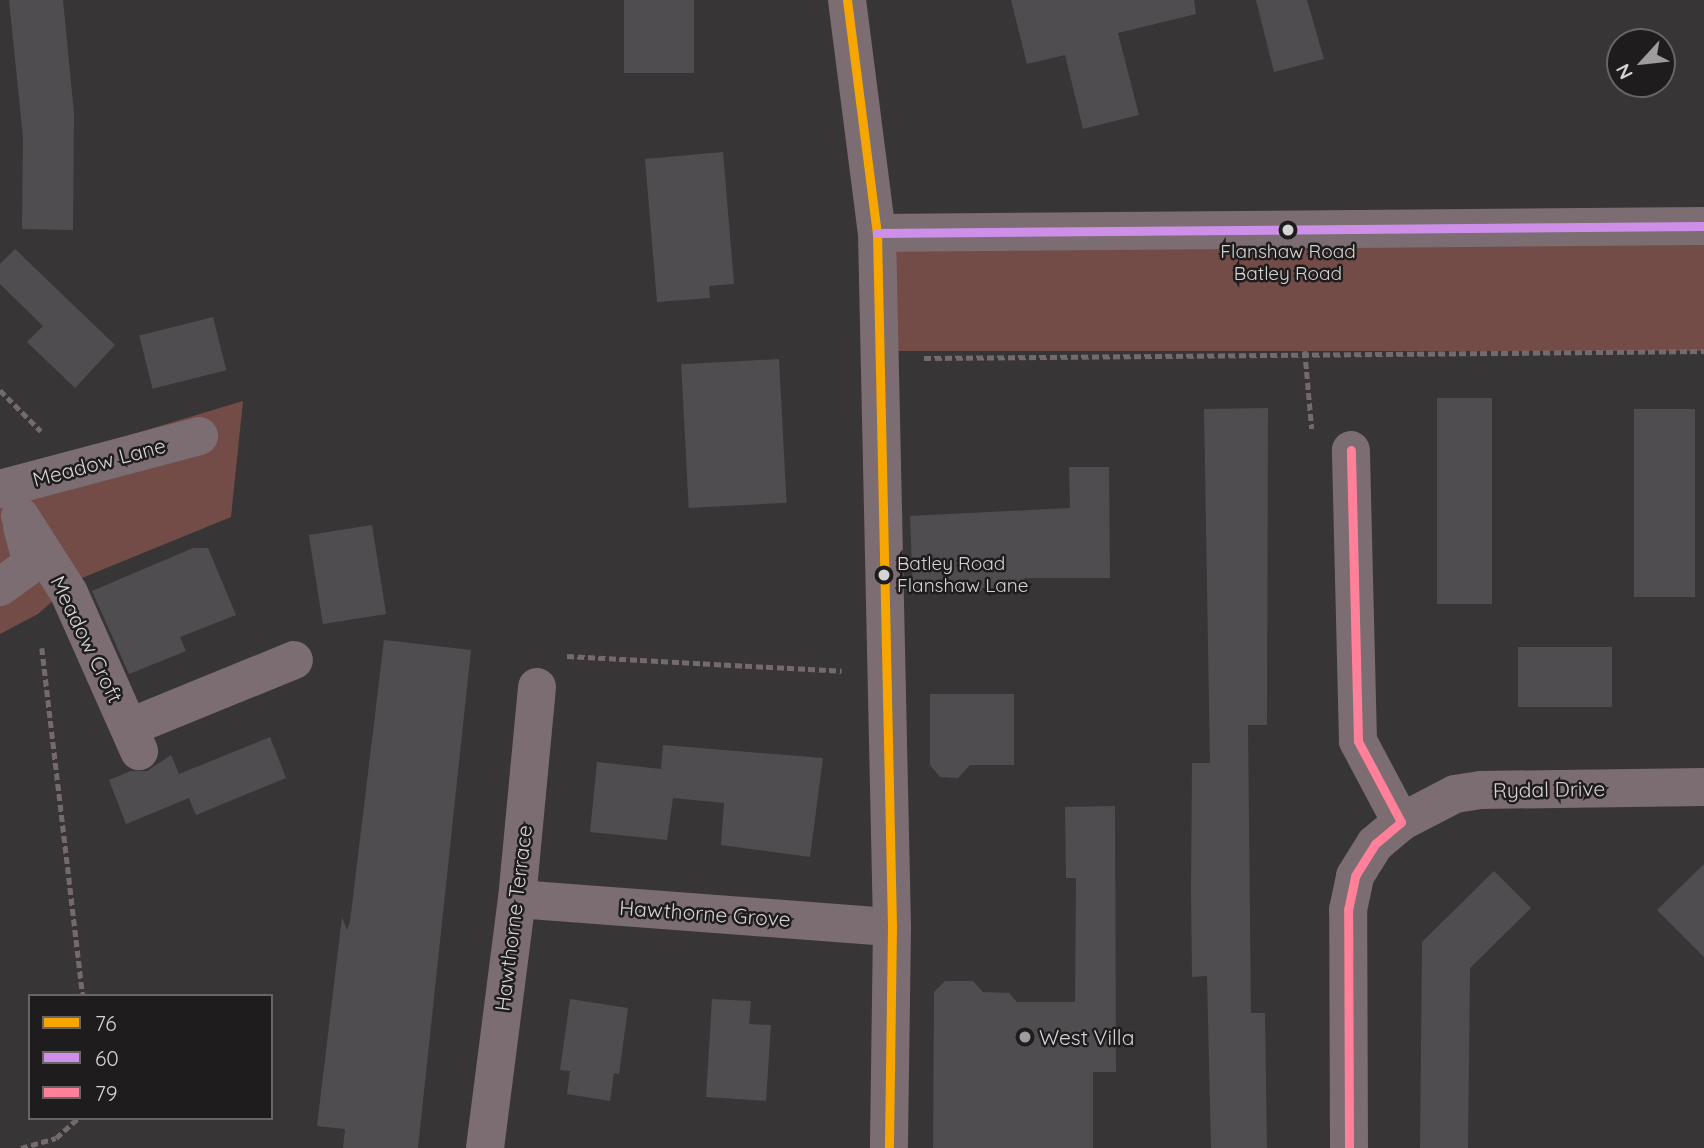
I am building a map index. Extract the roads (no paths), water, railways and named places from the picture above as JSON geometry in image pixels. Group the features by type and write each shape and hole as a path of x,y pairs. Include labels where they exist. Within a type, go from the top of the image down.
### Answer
{"street":[{"path":"847,0 877,233 892,928 889,1148"},
{"path":"877,233 1704,226"},
{"name":"Meadow Lane","path":"11,497 76,468 199,436"},
{"path":"1350,450 1358,741 1401,822"},
{"path":"0,587 32,564 11,497"},
{"name":"Meadow Croft","path":"11,497 69,593 135,739 294,660"},
{"name":"Hawthorne Terrace","path":"485,1148 517,899 537,687"},
{"name":"Rydal Drive","path":"1349,1148 1348,910 1355,876 1375,844 1401,822 1455,794 1481,790 1704,787"},
{"name":"Hawthorne Grove","path":"517,899 892,928"}],"place":[{"name":"Flanshaw Road Batley Road","path":"1288,230"},
{"name":"Batley Road Flanshaw Lane","path":"884,575"},
{"name":"West Villa","path":"1025,1037"}]}
